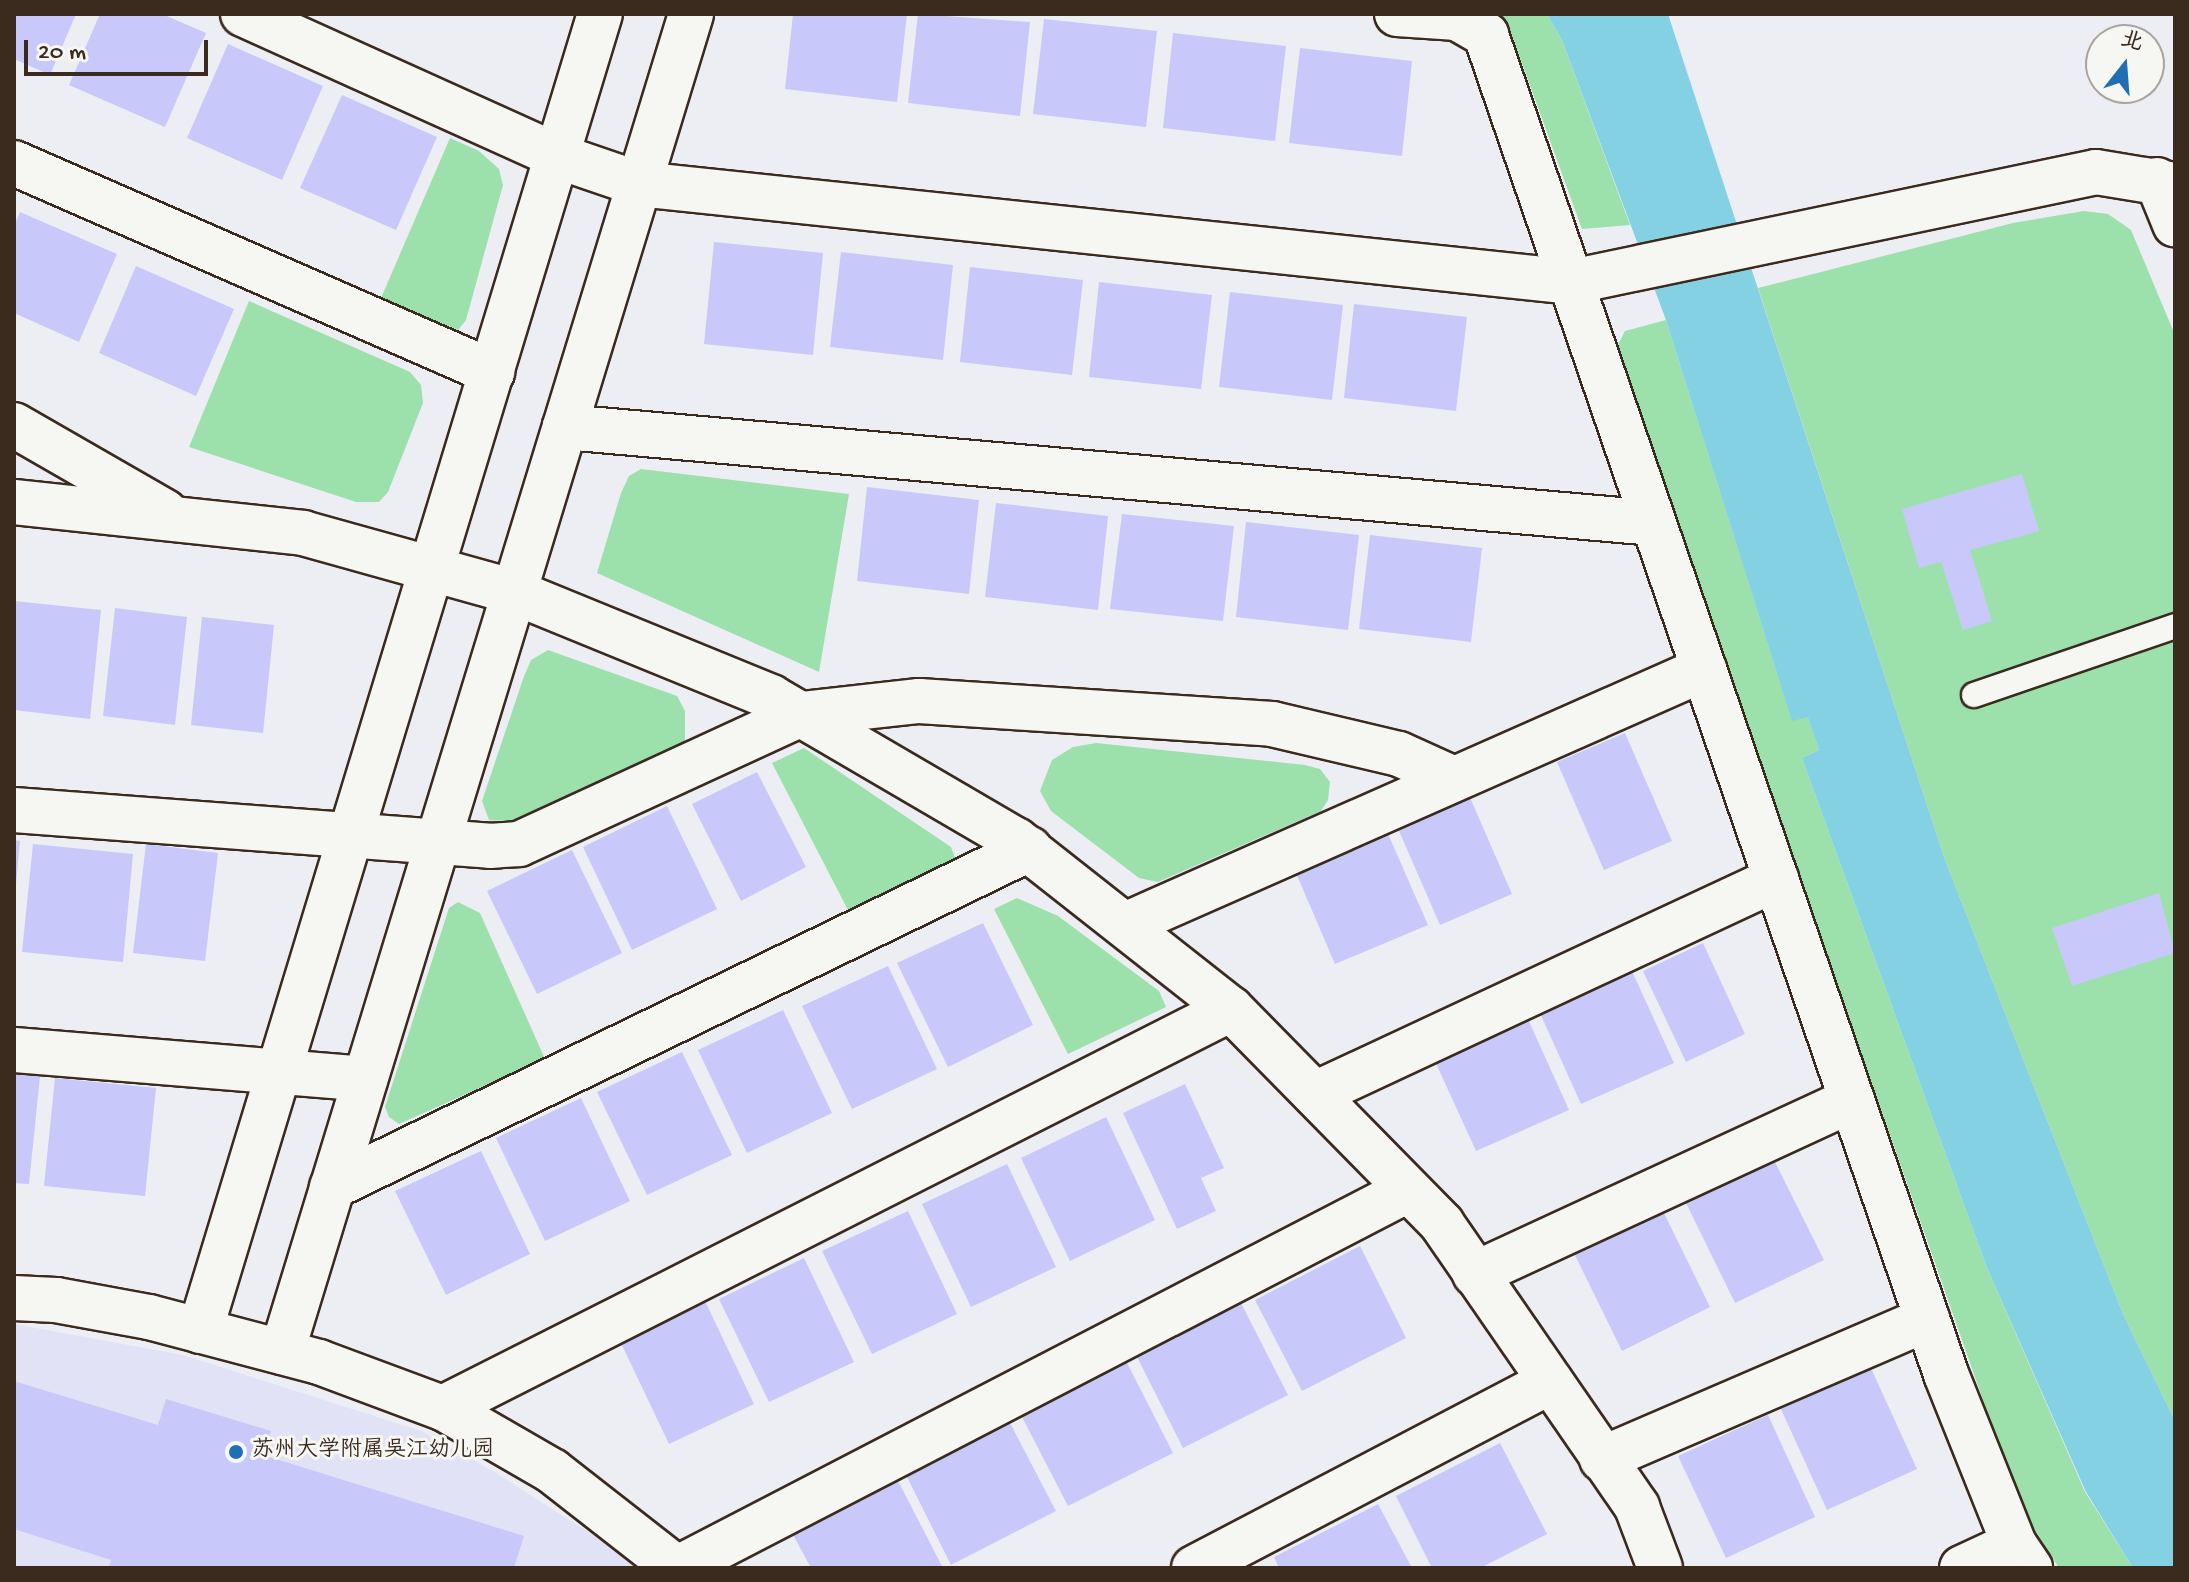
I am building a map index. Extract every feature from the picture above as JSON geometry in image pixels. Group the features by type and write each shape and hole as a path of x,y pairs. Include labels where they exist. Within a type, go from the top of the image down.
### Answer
{"street":[{"path":"243,14 557,156 639,184 1592,278 2096,172 2166,183 2175,224"},
{"path":"200,1331 281,1073 600,14"},
{"path":"282,1352 691,14"},
{"path":"1397,14 1457,18 1486,35 1592,278 1653,523 1927,1319 2022,1556 1962,1568"},
{"path":"14,163 492,372"},
{"path":"14,425 179,520"},
{"path":"565,427 1653,523"},
{"path":"14,502 303,533 514,592 771,697 1029,849 1231,1009 1442,1224 1637,1507 1660,1568"},
{"path":"1127,924 1704,669"},
{"path":"14,810 438,842 519,844 801,714 919,701 1272,724 1399,754 1454,779"},
{"path":"332,1187 1029,849"},
{"path":"1315,1094 1776,879"},
{"path":"443,1408 1231,1009"},
{"path":"14,1050 365,1079"},
{"path":"1475,1274 1852,1100"},
{"path":"14,1298 56,1300 282,1352 443,1408 552,1471 677,1568 1408,1190"},
{"path":"1602,1459 1927,1319"},
{"path":"1194,1568 1550,1382"}],"lane":[{"path":"1974,695 2175,626"}],"shaded area":[{"name":"苏州大学附属吴江幼儿园","path":"14,1324 183,1355 421,1431 496,1473 618,1551 636,1568 14,1568"}],"green space":[{"path":"1499,14 1547,14 1562,40 1630,225 1582,229 1506,19"},
{"path":"450,138 479,151 499,169 503,185 466,320 458,330 381,298"},
{"path":"2084,211 2108,214 2131,230 2175,335 2175,1421 2123,1314 1945,860 1758,288 2013,223"},
{"path":"249,301 410,372 421,385 423,403 388,492 379,502 356,502 189,447"},
{"path":"1666,320 1792,720 1808,716 1819,750 1802,758 1987,1268 2085,1492 2133,1568 2059,1568 2021,1508 1615,351 1625,331"},
{"path":"641,469 849,494 819,672 597,573 621,493 629,476"},
{"path":"548,650 677,696 685,711 685,743 532,822 489,820 482,801 523,679 531,660"},
{"path":"1096,743 1305,765 1320,769 1330,782 1328,800 1321,811 1158,882 1139,878 1051,811 1040,791 1052,760 1073,747"},
{"path":"804,748 951,847 956,860 848,910 772,763"},
{"path":"1017,898 1058,916 1159,991 1166,1007 1068,1054 994,909"},
{"path":"458,902 480,913 545,1059 399,1124 389,1117 385,1107 449,908"}],"water":[{"path":"1547,14 1668,14 1945,860 2123,1314 2175,1421 2175,1568 2133,1568 2086,1492 1987,1268 1802,758 1819,750 1808,717 1792,721 1666,320 1562,40"}],"building":[{"path":"14,14 76,14 50,75 14,59"},
{"path":"100,14 162,14 206,33 165,127 69,85"},
{"path":"793,14 907,14 897,102 785,89"},
{"path":"918,14 1030,22 1020,116 908,103"},
{"path":"1044,19 1157,31 1146,127 1033,114"},
{"path":"1173,33 1286,46 1275,141 1163,128"},
{"path":"228,44 323,86 282,180 187,138"},
{"path":"1300,48 1412,61 1402,156 1289,143"},
{"path":"342,95 437,137 396,230 300,188"},
{"path":"20,212 117,254 79,342 14,313 14,226"},
{"path":"714,242 823,253 813,355 704,344"},
{"path":"841,252 953,265 943,360 830,347"},
{"path":"136,266 234,309 196,396 99,353"},
{"path":"970,267 1083,280 1072,375 960,362"},
{"path":"1099,282 1212,295 1201,389 1089,377"},
{"path":"1230,292 1343,305 1332,400 1219,387"},
{"path":"1354,304 1467,317 1456,411 1344,398"},
{"path":"2022,474 2039,531 1970,550 1992,621 1963,630 1941,562 1919,568 1902,509"},
{"path":"867,487 979,500 969,594 857,581"},
{"path":"996,503 1108,516 1098,610 985,597"},
{"path":"1122,514 1234,526 1223,621 1110,609"},
{"path":"1246,522 1359,535 1348,630 1236,617"},
{"path":"1370,535 1482,548 1471,642 1359,629"},
{"path":"14,601 101,610 90,719 14,710"},
{"path":"115,608 187,617 175,725 103,716"},
{"path":"202,617 274,625 263,733 191,725"},
{"path":"1625,733 1672,841 1604,870 1557,762"},
{"path":"757,772 806,867 741,901 692,804"},
{"path":"1468,793 1512,894 1440,925 1396,824"},
{"path":"667,806 717,909 632,950 583,847"},
{"path":"1385,827 1428,925 1335,964 1293,866"},
{"path":"14,840 20,841 16,884 14,884"},
{"path":"33,844 133,854 123,962 22,952"},
{"path":"146,844 218,853 205,961 133,953"},
{"path":"572,850 622,953 537,994 487,891"},
{"path":"2159,893 2175,953 2072,986 2052,928"},
{"path":"983,923 1033,1025 948,1067 897,963"},
{"path":"1703,943 1745,1034 1686,1062 1643,971"},
{"path":"888,966 937,1069 852,1109 802,1006"},
{"path":"1631,969 1674,1063 1581,1104 1539,1011"},
{"path":"783,1010 832,1113 747,1153 698,1050"},
{"path":"1527,1017 1569,1110 1476,1151 1434,1059"},
{"path":"682,1052 732,1155 647,1195 597,1092"},
{"path":"14,1073 40,1076 29,1184 14,1183"},
{"path":"55,1078 156,1088 145,1196 44,1186"},
{"path":"1185,1084 1224,1168 1201,1178 1216,1211 1177,1229 1123,1113"},
{"path":"581,1098 630,1201 545,1241 496,1138"},
{"path":"1106,1117 1155,1220 1070,1261 1021,1158"},
{"path":"481,1151 530,1254 446,1295 395,1191"},
{"path":"1773,1158 1824,1260 1735,1303 1685,1201"},
{"path":"1007,1164 1056,1267 971,1307 922,1204"},
{"path":"1661,1207 1710,1307 1622,1351 1572,1249"},
{"path":"908,1211 957,1314 872,1354 822,1251"},
{"path":"1360,1246 1406,1338 1302,1391 1255,1300"},
{"path":"804,1258 854,1362 769,1402 719,1299"},
{"path":"705,1301 754,1404 669,1444 620,1341"},
{"path":"1241,1303 1288,1395 1183,1448 1137,1357"},
{"path":"1126,1361 1173,1453 1068,1506 1021,1415"},
{"path":"1870,1366 1917,1469 1827,1510 1780,1407"},
{"path":"14,1381 158,1425 166,1399 271,1431 263,1455 524,1536 514,1568 109,1568 111,1560 14,1529"},
{"path":"1768,1415 1815,1517 1726,1558 1678,1456"},
{"path":"1009,1421 1056,1511 951,1565 905,1473"},
{"path":"1500,1443 1547,1534 1480,1568 1432,1568 1396,1496"},
{"path":"896,1477 943,1568 811,1568 791,1531"},
{"path":"1378,1504 1412,1568 1279,1568 1274,1557"}],"place":[{"name":"苏州大学附属吴江幼儿园","path":"236,1452"}]}
